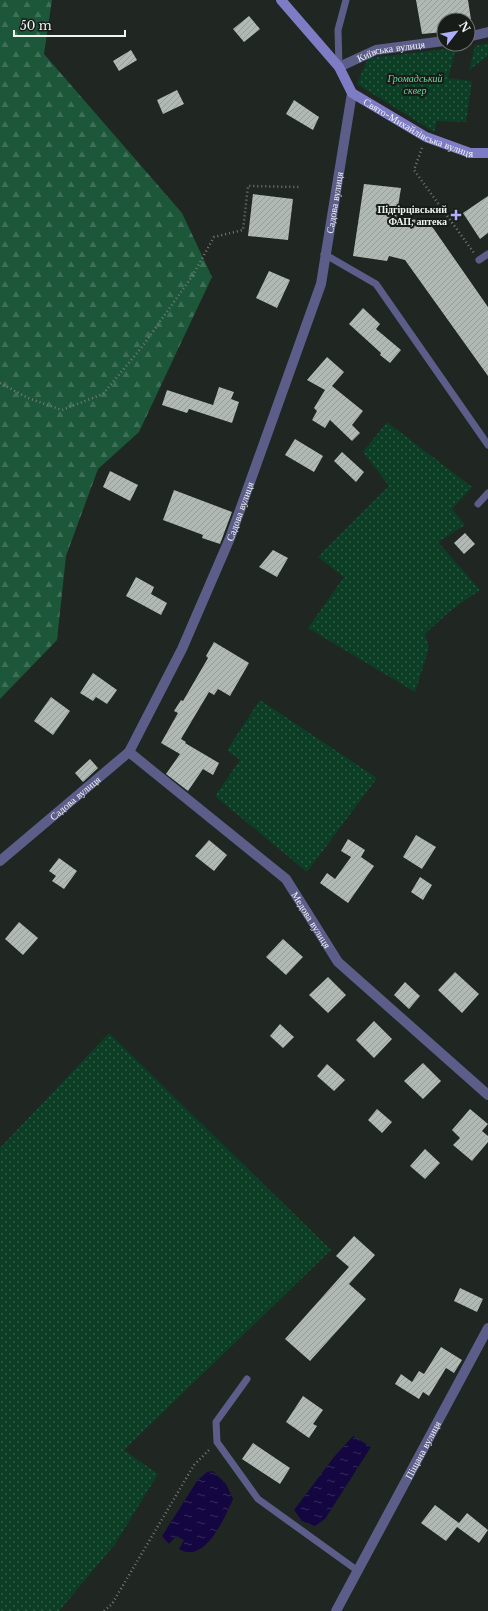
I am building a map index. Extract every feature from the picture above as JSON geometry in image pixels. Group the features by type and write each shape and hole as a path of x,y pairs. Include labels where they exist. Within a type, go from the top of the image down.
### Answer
{"street":[{"path":"281,0 339,67 352,94"},
{"path":"476,35 488,32"},
{"name":"Київська вулиця","path":"339,67 376,50 436,42"},
{"name":"Свято-Михайлівська вулиця","path":"352,94 426,137 470,153 488,153"},
{"name":"Садова вулиця","path":"0,861 128,752 182,649 230,538 321,284 324,254 352,94"},
{"name":"Медова вулиця","path":"128,752 286,879 338,962 488,1095"},
{"name":"Піщана вулиця","path":"336,1611 488,1328"}],"lane":[{"path":"339,67 338,30 346,0"},
{"path":"324,254 376,284 488,445"},
{"path":"479,260 488,254"},
{"path":"478,504 488,493"},
{"path":"247,1379 216,1422 217,1442 258,1499 358,1571"}],"path":[{"path":"426,137 414,170 479,260"},
{"path":"0,383 28,398 62,410 103,394 142,347 193,275 214,237 243,230 248,186 298,187"},
{"path":"104,1611 112,1604 194,1465 217,1442"}],"green space":[{"path":"0,0 52,0 44,54 182,213 212,277 139,432 98,469 66,556 57,640 0,699"},
{"path":"488,43 488,56 469,70 474,52 476,52 476,46"},
{"name":"Громадський сквер","path":"436,50 436,52 455,52 448,78 472,81 466,122 437,121 434,132 357,84 368,58"},
{"path":"387,422 472,487 452,509 465,525 438,542 480,590 450,611 425,634 429,648 415,692 308,628 344,577 318,557 389,486 363,452"},
{"path":"260,700 377,778 307,872 215,796 240,760 227,750"},
{"path":"109,1033 331,1250 124,1450 158,1474 115,1544 59,1611 0,1611 0,1148"}],"water":[{"path":"353,1436 371,1447 325,1519 315,1526 302,1521 294,1510 334,1457"},
{"path":"213,1471 226,1484 233,1499 216,1532 210,1540 196,1551 183,1551 179,1549 184,1540 176,1536 169,1544 162,1536 197,1481 207,1472"}],"building":[{"path":"416,0 468,0 470,12 436,12 436,33 422,34"},
{"path":"249,16 260,29 244,42 233,29"},
{"path":"131,50 137,60 119,71 113,61"},
{"path":"177,90 184,104 163,114 157,100"},
{"path":"294,100 319,117 313,130 286,114"},
{"path":"364,184 401,188 396,219 425,220 433,228 488,307 488,376 405,260 389,256 387,261 353,256"},
{"path":"253,194 293,199 288,240 248,236"},
{"path":"488,196 488,233 480,239 463,213"},
{"path":"269,271 290,280 277,308 256,298"},
{"path":"363,308 380,324 376,329 401,350 390,363 349,324"},
{"path":"327,357 344,372 332,386 363,411 352,425 360,433 352,441 330,420 325,428 312,420 317,411 314,408 325,390 307,380"},
{"path":"219,387 234,392 231,399 239,402 232,423 189,409 187,413 162,405 167,390 213,405"},
{"path":"295,439 323,456 314,472 285,455"},
{"path":"342,452 364,472 356,482 334,461"},
{"path":"110,471 138,485 130,501 103,487"},
{"path":"174,490 232,512 220,544 202,538 203,535 163,520"},
{"path":"465,533 475,544 464,554 454,543"},
{"path":"273,550 288,558 277,577 259,567"},
{"path":"136,577 154,587 151,594 167,603 161,615 126,596"},
{"path":"214,642 249,663 230,696 218,689 214,695 209,692 181,739 186,742 185,743 219,763 213,775 203,769 188,791 166,774 180,754 161,743 178,713 174,711 181,700 183,701 208,658 206,656"},
{"path":"93,673 117,690 107,704 96,697 93,701 80,693"},
{"path":"51,697 70,711 53,735 34,721"},
{"path":"90,759 98,768 83,782 75,773"},
{"path":"416,835 436,847 422,869 403,857"},
{"path":"348,839 365,850 361,857 374,866 348,903 320,883 327,873 335,879 351,857 341,851"},
{"path":"209,840 227,855 214,871 195,856"},
{"path":"59,858 77,871 64,889 52,881 56,876 49,871"},
{"path":"420,877 432,885 423,900 411,892"},
{"path":"19,922 38,938 23,955 5,939"},
{"path":"283,939 303,957 286,975 266,957"},
{"path":"455,972 479,994 462,1013 438,990"},
{"path":"328,977 346,995 328,1013 309,995"},
{"path":"405,982 420,996 409,1009 394,995"},
{"path":"374,1021 392,1039 374,1058 356,1040"},
{"path":"280,1024 294,1037 283,1048 270,1036"},
{"path":"423,1063 441,1081 423,1099 404,1081"},
{"path":"327,1064 345,1080 334,1091 317,1076"},
{"path":"377,1109 392,1122 382,1133 368,1120"},
{"path":"470,1109 488,1124 482,1131 488,1136 488,1142 472,1161 453,1145 460,1138 452,1130"},
{"path":"425,1149 440,1163 425,1179 410,1166"},
{"path":"354,1236 375,1255 349,1284 366,1299 310,1361 285,1339 349,1267 336,1256"},
{"path":"460,1288 483,1299 477,1312 454,1301"},
{"path":"441,1347 462,1360 454,1373 446,1368 429,1396 423,1392 419,1399 395,1384 401,1374 412,1382 419,1371 424,1374"},
{"path":"303,1396 323,1410 313,1424 317,1426 309,1438 286,1422"},
{"path":"253,1443 290,1468 280,1484 242,1459"},
{"path":"435,1505 459,1523 467,1513 488,1530 479,1543 457,1527 446,1541 421,1523"}],"place":[{"name":"Підгірцівський ФАП, аптека","path":"456,215"}]}
